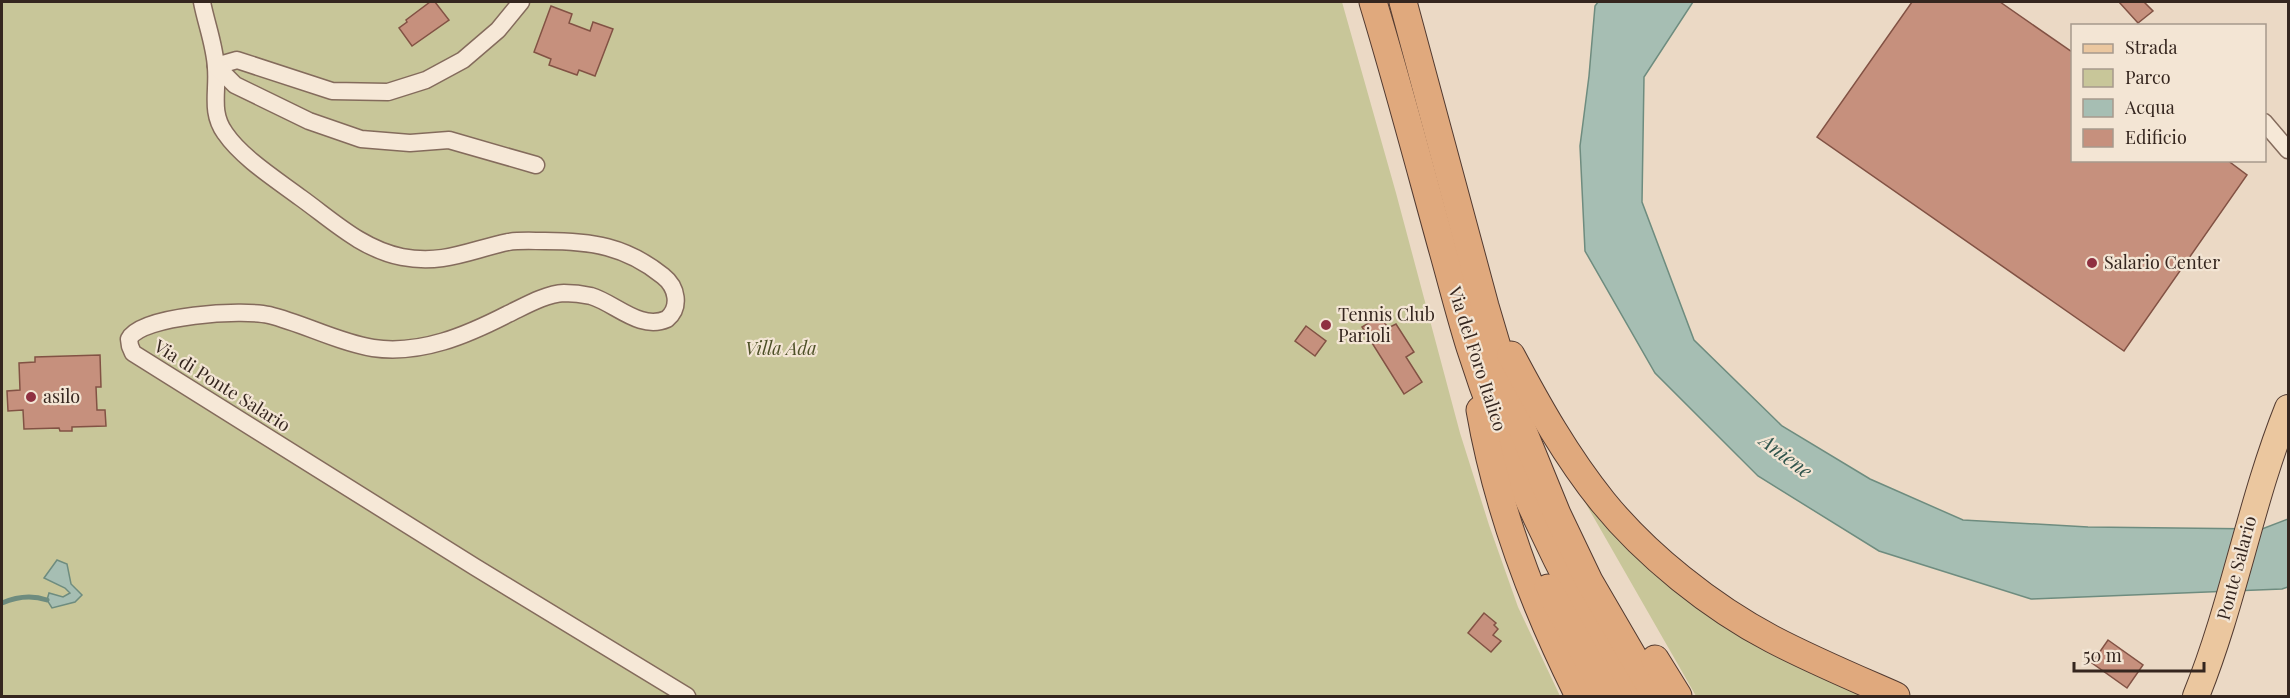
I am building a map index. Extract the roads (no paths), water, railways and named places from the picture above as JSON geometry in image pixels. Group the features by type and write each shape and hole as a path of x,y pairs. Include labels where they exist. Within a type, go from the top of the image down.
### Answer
{"highway":[{"name":"Via del Foro Italico","path":"1374,2 1470,347 1527,497 1582,609 1632,696"},
{"name":"Via del Foro Italico","path":"1403,2 1512,401 1557,514 1590,581 1656,696"},
{"path":"1485,306 1534,400 1569,456 1602,501 1650,551 1720,607 1753,628 1797,651 1896,696"},
{"path":"1470,347 1487,448 1500,494 1539,609 1579,696"},
{"path":"1529,447 1677,696"},
{"path":"1500,494 1576,642 1608,696"}],"main road":[{"name":"Ponte Salario","path":"2196,696 2212,656 2262,479 2289,408"}],"street":[{"name":"Via di Ponte Salario","path":"202,2 216,66 215,111 218,122 233,144 286,186 368,245 403,257 424,259 451,258 510,242 572,241 602,244 629,255 666,278 674,289 676,298 674,310 667,319 650,323 591,296 560,293 533,302 477,330 434,344 396,350 356,345 267,315 243,313 197,315 176,318 136,330 129,339 133,353 687,696"},
{"path":"521,2 498,30 463,60 426,80 388,92 332,91 237,60 216,66 235,85 309,121 361,139 410,143 449,140 536,165"},
{"path":"2266,123 2289,150"}],"water":[{"name":"Aniene","path":"1598,2 1693,2 1644,77 1642,202 1694,340 1782,426 1870,479 1963,520 2088,527 2262,529 2288,519 2288,587 2031,599 1879,551 1758,476 1655,373 1585,251 1580,146 1595,6"},
{"path":"57,560 67,564 71,584 82,595 75,602 52,608 47,600 49,593 63,597 70,593 65,588 44,578"}],"waterway":[{"path":"2,603 24,597 47,600"}],"place":[{"name":"Salario Center","path":"2092,263"},
{"name":"Tennis Club Parioli","path":"1326,325"},
{"name":"asilo","path":"31,397"}],"park label":[{"name":"Villa Ada","path":"781,349"}]}
